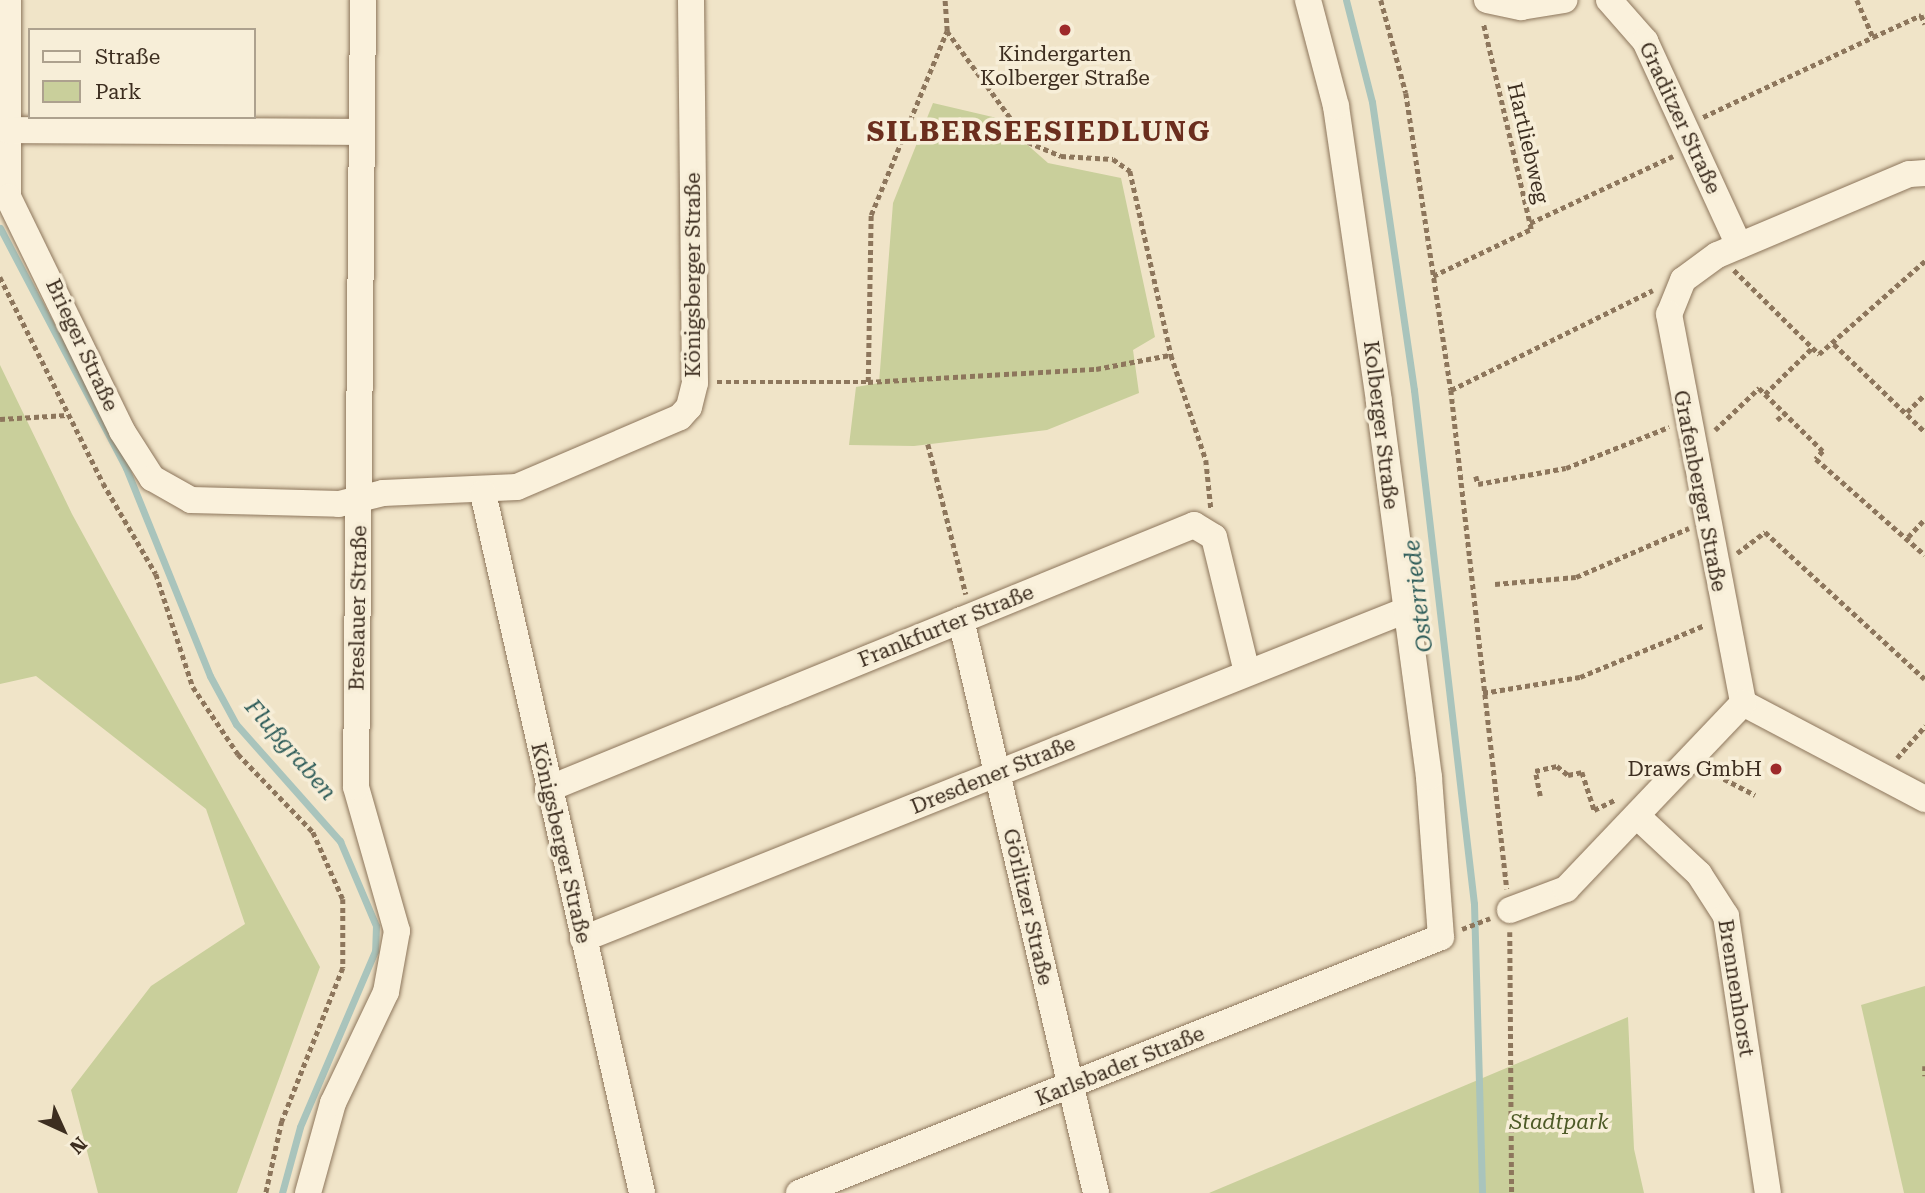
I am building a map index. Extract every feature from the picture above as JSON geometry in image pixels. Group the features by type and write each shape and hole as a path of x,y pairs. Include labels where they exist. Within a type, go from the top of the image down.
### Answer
{"street":[{"name":"Brieger Straße","path":"8,0 8,130 4,170 14,218 46,266 122,431 152,478 191,500 359,500"},
{"name":"Breslauer Straße","path":"308,1193 333,1103 395,959 391,899 356,787 363,0"},
{"name":"Königsberger Straße","path":"359,500 383,493 483,493 517,487 680,417 695,383 691,0"},
{"name":"Kolberger Straße","path":"1308,0 1344,159 1429,778 1441,937"},
{"path":"1484,6 1521,7 1564,0"},
{"name":"Graditzer Straße","path":"1609,0 1645,41 1688,137 1728,250"},
{"path":"8,130 361,132"},
{"path":"1684,280 1728,250 1925,173"},
{"name":"Grafenberger Straße","path":"1684,280 1673,296 1669,331 1724,618 1744,703"},
{"name":"Königsberger Straße","path":"483,493 548,789 642,1193"},
{"name":"Frankfurter Straße","path":"548,789 1194,525 1214,537"},
{"path":"1214,537 1247,672"},
{"name":"Dresdener Straße","path":"583,939 1404,611"},
{"name":"Görlitzer Straße","path":"968,617 997,774 1096,1193"},
{"path":"1510,910 1566,889 1744,703 1925,799"},
{"name":"Brennenhorst","path":"1643,810 1699,874 1726,916 1768,1193"},
{"name":"Karlsbader Straße","path":"799,1193 1441,937"}],"path":[{"path":"869,382 871,215 947,31 945,0"},
{"path":"1381,0 1406,93 1451,390 1483,693 1510,910 1512,1193"},
{"path":"1857,0 1873,37"},
{"name":"Hartliebweg","path":"1433,276 1524,237 1530,223 1484,6"},
{"path":"1530,223 1873,37 1921,15 1925,24"},
{"path":"947,31 1028,142 1061,156 1112,159 1130,171 1171,355 1206,460 1214,537"},
{"path":"1728,250 1812,348 1824,354 1925,261"},
{"path":"0,277 67,415 156,574 193,687 238,754 313,832 343,899 343,968 282,1121 266,1193"},
{"path":"1451,390 1657,287 1684,280"},
{"path":"1834,344 1925,432"},
{"path":"1765,394 1812,348"},
{"path":"695,383 869,382 1082,370 1171,355"},
{"path":"1692,453 1759,388 1823,451 1816,459 1865,507 1876,506 1925,555"},
{"path":"1906,412 1925,394"},
{"path":"1777,420 1785,413"},
{"path":"0,419 67,415"},
{"path":"1476,476 1478,484 1566,468 1687,423"},
{"path":"928,444 968,617"},
{"path":"1908,537 1925,519"},
{"path":"1495,584 1576,577 1706,522"},
{"path":"1715,572 1765,532 1925,679"},
{"path":"1483,693 1591,673 1724,618"},
{"path":"1887,781 1895,760 1925,726"},
{"path":"1691,758 1755,795"},
{"path":"1540,796 1535,771 1557,766 1568,775 1582,772 1594,810 1617,799 1643,810"},
{"path":"1441,937 1510,910"},
{"path":"1925,1066 1925,1076"}],"green space":[{"path":"933,103 997,118 1048,163 1121,178 1155,337 1133,350 1139,393 1047,430 914,446 849,445 856,387 879,383 893,203"},
{"path":"0,365 72,514 320,967 237,1193 98,1193 71,1090 151,986 245,924 206,809 36,676 0,684"},
{"path":"1925,986 1925,1193 1904,1193 1861,1005"},
{"name":"Stadtpark","path":"1628,1017 1634,1149 1644,1193 1209,1193"}],"waterway":[{"name":"Osterriede","path":"1346,0 1372,102 1414,390 1474,904 1482,1193"},
{"name":"Flußgraben","path":"0,228 126,468 210,676 236,724 340,841 376,926 375,951 300,1127 282,1193"}],"place":[{"name":"Kindergarten Kolberger Straße","path":"1065,30"},
{"name":"Draws GmbH","path":"1776,769"}],"district":[{"name":"SILBERSEESIEDLUNG","path":"1039,132"}]}
